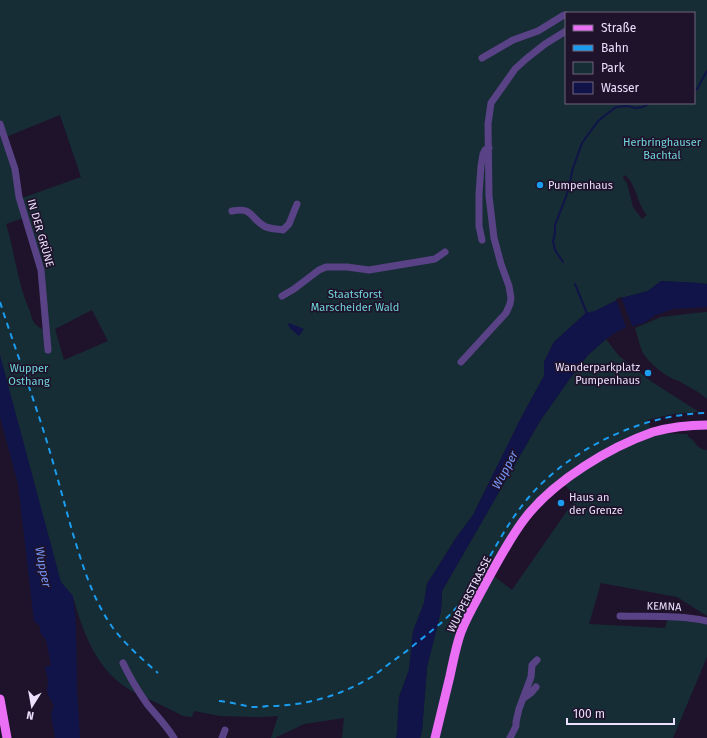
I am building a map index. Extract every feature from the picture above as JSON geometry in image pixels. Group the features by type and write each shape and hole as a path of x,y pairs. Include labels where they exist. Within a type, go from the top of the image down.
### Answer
{"main road":[{"name":"WUPPERSTRASSE","path":"435,738 463,627 510,540 526,517 545,496 576,472 621,446 654,432 670,428 691,425 707,425"},
{"path":"0,699 7,738"}],"street":[{"path":"482,58 513,40 538,31 565,15"},
{"path":"461,362 506,314 511,298 509,286 494,238 489,196 488,124 491,103 515,69 540,48 565,32"},
{"name":"IN DER GRÜNE","path":"0,124 15,169 19,197 41,270 48,350"},
{"path":"482,240 479,226 480,173 483,154 485,150 489,148"},
{"path":"232,211 249,211 265,226 275,230 283,230 289,224 297,204"},
{"path":"282,296 326,267 347,267 369,270 435,259 445,252"},
{"name":"KEMNA","path":"620,616 676,617 707,621"},
{"path":"510,738 516,726 519,709 531,677 532,665 537,660"},
{"path":"123,663 128,674 148,705 174,738"},
{"path":"524,698 531,693 536,686"},
{"path":"222,738 225,730"}],"green space":[{"name":"Staatsforst Marscheider Wald","path":"0,0 707,0 707,284 661,281 648,291 621,298 595,311 586,313 554,342 544,362 544,376 522,416 473,515 456,538 427,584 424,603 413,632 409,670 399,697 396,738 342,738 344,718 304,724 275,738 271,738 278,716 220,716 194,711 192,717 183,716 131,691 107,671 99,661 87,637 74,600 55,610 0,379","holes":["60,115 81,177 22,198 6,137","624,175 631,182 647,215 642,219 633,207 627,183 623,178","24,218 40,270 45,330 36,325 32,319 22,288 6,224","92,310 108,341 64,360 55,329"]},
{"path":"707,312 707,399 698,392 663,373 649,361 643,353 635,328 661,317"},
{"path":"606,339 619,356 652,382 699,412 673,414 647,420 653,433 687,434 690,439 691,438 700,448 707,450 707,616 677,597 601,583 589,624 665,628 668,618 707,621 707,657 673,738 420,738 422,731 427,667 441,611 442,591 540,421 588,355","holes":["565,485 576,498 512,590 494,576 529,518 545,502"]}],"water":[{"name":"Wupper","path":"661,281 707,284 707,307 673,309 656,315 644,323 622,329 606,339 588,355 576,370 540,421 442,591 441,611 427,667 422,731 420,738 396,738 399,697 409,670 413,631 424,603 427,584 456,538 473,515 522,416 544,376 544,362 554,342 586,313 595,311 621,298 648,291"},
{"path":"289,323 304,329 299,336 291,329 288,325"},
{"name":"Wupper","path":"0,355 61,582 73,596 76,629 77,689 80,738 55,738 51,714 54,706 47,692 48,680 45,667 51,665 46,640 40,632 40,626 34,621 18,484 0,417"}],"pier":[{"path":"621,297 633,328 627,330 616,299"}],"waterway":[{"path":"695,90 697,89 707,71"},
{"path":"563,262 555,250 553,241 555,225 567,194 573,168 582,143 598,121 616,107 627,106 636,108 643,107 648,104"},
{"path":"575,284 588,316"}],"railway":[{"path":"0,302 44,433 77,546 94,595 113,628 134,652 158,673"},
{"path":"219,701 252,707 294,704 319,699 344,691 370,678 411,648 451,614 477,579 505,530 521,507 538,487 558,469 580,453 629,429 655,420 681,415 707,413"}],"place":[{"name":"Pumpenhaus","path":"540,185"},
{"name":"Wanderparkplatz Pumpenhaus","path":"648,373"},
{"name":"Haus an der Grenze","path":"561,503"}],"park label":[{"name":"Herbringhauser Bachtal","path":"662,148"},
{"name":"Wupper Osthang","path":"29,374"}]}
